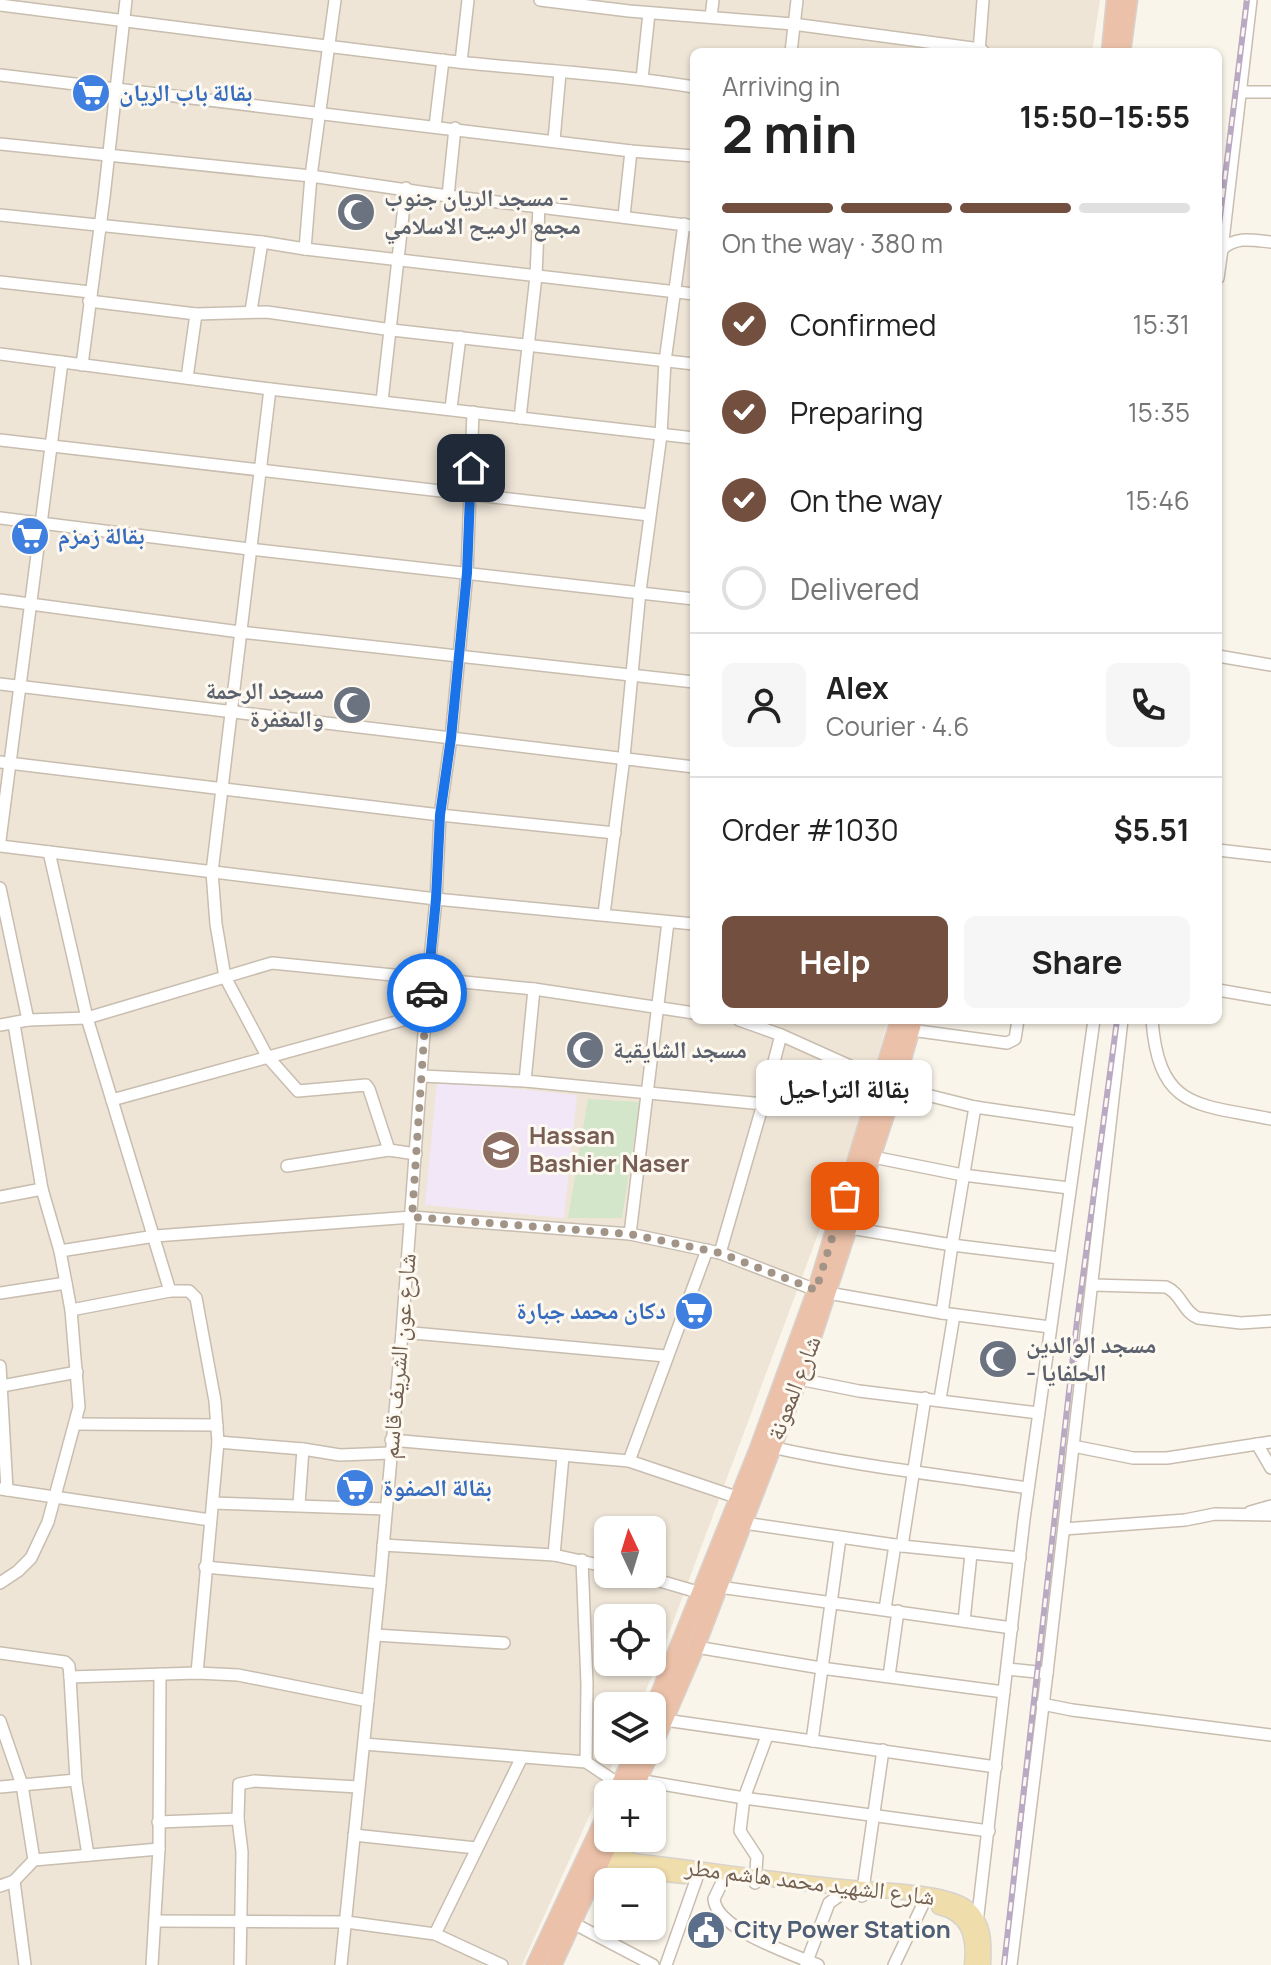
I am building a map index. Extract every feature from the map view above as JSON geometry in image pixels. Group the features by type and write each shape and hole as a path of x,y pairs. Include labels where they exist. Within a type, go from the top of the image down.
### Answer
{"highway":[{"path":"1106,0 1112,30"},
{"path":"1110,48 1115,0"},
{"path":"1123,48 1129,0"},
{"name":"شارع المعونة","path":"666,1701 696,1647 799,1379 822,1292 908,1024"},
{"name":"شارع المعونة","path":"666,1693 701,1593 850,1228 873,1157 888,1084"},
{"path":"535,1965 599,1852"},
{"path":"553,1965 600,1852"}],"main road":[{"name":"شارع الشهيد محمد هاشم مطر","path":"606,1852 621,1869 635,1872 698,1873 957,1902 970,1911 974,1925"},
{"path":"972,1965 974,1925"},
{"path":"974,1925 983,1941 983,1965"}],"street":[{"path":"82,365 126,0"},
{"path":"305,249 311,176 335,0"},
{"path":"461,62 468,0"},
{"path":"540,0 629,6 649,13 793,24 960,48"},
{"path":"711,17 713,0"},
{"path":"791,48 797,0"},
{"path":"981,48 983,0"},
{"path":"1222,249 1251,0"},
{"path":"0,5 443,60 690,86"},
{"path":"642,79 649,13"},
{"path":"435,126 443,60"},
{"path":"554,140 560,73"},
{"path":"0,75 690,156"},
{"path":"1240,92 1271,92"},
{"path":"448,196 455,128"},
{"path":"0,144 311,176 689,225 673,292 661,435 649,515 604,914"},
{"path":"624,216 631,151"},
{"path":"382,401 406,188"},
{"path":"520,418 536,276 539,206"},
{"path":"0,215 262,242 690,294"},
{"path":"1222,249 1238,240 1271,242"},
{"path":"251,311 262,242"},
{"path":"0,282 196,314 251,311 690,364"},
{"path":"187,378 196,314"},
{"path":"451,408 460,337"},
{"path":"0,354 690,438"},
{"path":"62,362 32,604 6,763 0,843 49,852 436,899 690,924"},
{"path":"270,389 212,872 216,924 225,977 267,1056 298,1091 366,1085 389,1150"},
{"name":"شارع عون الشريف قاسم","path":"341,1965 380,1583 412,1217 440,815 467,573 473,412"},
{"path":"0,440 649,515"},
{"path":"0,518 690,598"},
{"path":"0,600 240,632 690,682"},
{"path":"1222,657 1271,665"},
{"path":"0,684 690,766"},
{"path":"6,763 615,833"},
{"path":"1222,850 1271,856"},
{"path":"49,852 87,1018 170,1291"},
{"path":"0,888 28,1020"},
{"path":"630,1234 668,922"},
{"path":"0,1025 28,1020 87,1018 272,963 534,989 690,1012"},
{"path":"525,1081 534,989"},
{"path":"1222,991 1271,999"},
{"path":"112,1100 425,1014"},
{"path":"0,1583 31,1558 57,1497 79,1407 71,1310 60,1251 42,1189 14,1024"},
{"path":"750,1024 888,1084 975,1107 1079,1122"},
{"path":"913,1024 1007,1043 1015,1039 1017,1024"},
{"path":"974,1925 989,1831 1028,1488 1093,1024"},
{"path":"1011,1965 1122,1024"},
{"path":"1153,1024 1157,1057 1180,1094 1204,1107 1271,1119"},
{"path":"720,1253 781,1035"},
{"path":"422,1076 525,1081 763,1104"},
{"path":"940,1399 952,1245 975,1107"},
{"path":"287,1166 389,1150 416,1154"},
{"path":"873,1157 963,1175 1069,1188"},
{"path":"0,1197 42,1189"},
{"path":"60,1251 155,1236 412,1217 630,1234 720,1253 822,1292 948,1314 1050,1327"},
{"path":"850,1228 952,1245 1060,1258"},
{"path":"629,1461 707,1250"},
{"path":"0,1293 66,1283"},
{"path":"1092,1285 1166,1287 1172,1290 1191,1315 1198,1318 1241,1323 1271,1321"},
{"path":"71,1310 170,1291 189,1291 196,1298 218,1442 197,1673"},
{"path":"402,1332 666,1356"},
{"path":"0,1366 4,1489 210,1520"},
{"path":"2,1386 77,1372"},
{"path":"799,1379 859,1391 1038,1413"},
{"path":"885,1609 916,1471 925,1398"},
{"path":"76,1424 217,1425"},
{"path":"391,1440 629,1461 739,1498"},
{"path":"218,1442 340,1455 390,1453"},
{"path":"1073,1446 1133,1458 1167,1458 1271,1442"},
{"path":"1257,1444 1271,1468"},
{"path":"771,1447 845,1463 1028,1488"},
{"path":"299,1504 303,1449"},
{"path":"554,1555 563,1456"},
{"path":"213,1503 386,1509"},
{"path":"1238,1516 1271,1506"},
{"path":"1064,1529 1185,1520 1215,1514 1271,1515"},
{"path":"744,1523 898,1546 1020,1558"},
{"path":"812,1741 840,1538"},
{"path":"383,1545 554,1555 594,1563"},
{"path":"964,1621 971,1554"},
{"path":"582,1560 587,1684 586,1762"},
{"path":"205,1567 380,1583"},
{"path":"666,1583 701,1593"},
{"path":"719,1587 1012,1628"},
{"path":"889,1676 898,1611"},
{"path":"375,1635 504,1643"},
{"path":"696,1647 821,1668 1004,1692"},
{"path":"0,1653 68,1663 76,1780 88,1855"},
{"path":"1007,1669 1047,1673"},
{"path":"70,1677 197,1673 252,1677 368,1701"},
{"path":"152,1965 159,1849 160,1674"},
{"path":"1042,1704 1271,1735"},
{"path":"666,1717 767,1736 996,1767"},
{"path":"0,1721 22,1785 34,1860"},
{"path":"756,1880 757,1857 740,1831 744,1798 767,1736"},
{"path":"364,1744 586,1762 614,1780"},
{"path":"863,1892 883,1750"},
{"path":"435,1934 522,1757"},
{"path":"0,1787 76,1780"},
{"path":"240,1965 242,1852 238,1819 239,1784 254,1781 358,1787"},
{"path":"666,1791 744,1798 989,1831"},
{"path":"158,1822 238,1819"},
{"path":"354,1835 476,1848"},
{"path":"0,1886 14,1881 34,1860 159,1849"},
{"path":"666,1965 698,1873"},
{"path":"725,1876 714,1899 718,1914 747,1934 810,1964 829,1903 842,1891"},
{"path":"14,1881 25,1965"},
{"path":"894,1965 925,1900"},
{"path":"156,1921 346,1922 435,1934 502,1965"},
{"path":"573,1923 653,1965"}],"shaded area":[{"path":"0,0 1100,0 1093,48 690,48 690,1024 887,1024 857,1130 666,1641 666,1604 594,1604 594,1676 652,1676 645,1692 594,1692 594,1764 613,1764 605,1780 594,1780 594,1805 522,1965 0,1965"},
{"name":"Hassan Bashier Naser","path":"437,1081 577,1095 564,1218 425,1205"}],"green space":[{"path":"588,1099 640,1102 622,1218 568,1218"}],"railway":[{"path":"1222,201 1247,0"},
{"path":"1004,1965 1077,1321 1116,1024"}],"way so far":[{"path":"427,993 412,1217 630,1234 720,1253 816,1290 845,1196"}],"place":[{"name":"بقالة باب الريان","path":"91,93"},
{"name":"مسجد الريان جنوب - مجمع الرميح الاسلامي","path":"356,212"},
{"name":"بقالة زمزم","path":"30,536"},
{"name":"مسجد الرحمة والمغفرة","path":"352,705"},
{"name":"مسجد الشايقية","path":"585,1050"},
{"name":"Hassan Bashier Naser","path":"501,1150"},
{"name":"بقالة التراحيل","path":"845,1196"},
{"name":"دكان محمد جبارة","path":"694,1311"},
{"name":"مسجد الوالدين - الحلفايا","path":"998,1359"},
{"name":"بقالة الصفوة","path":"355,1488"},
{"name":"City Power Station","path":"706,1930"}],"route":[{"path":"427,993 440,815 467,573 471,468"}]}
